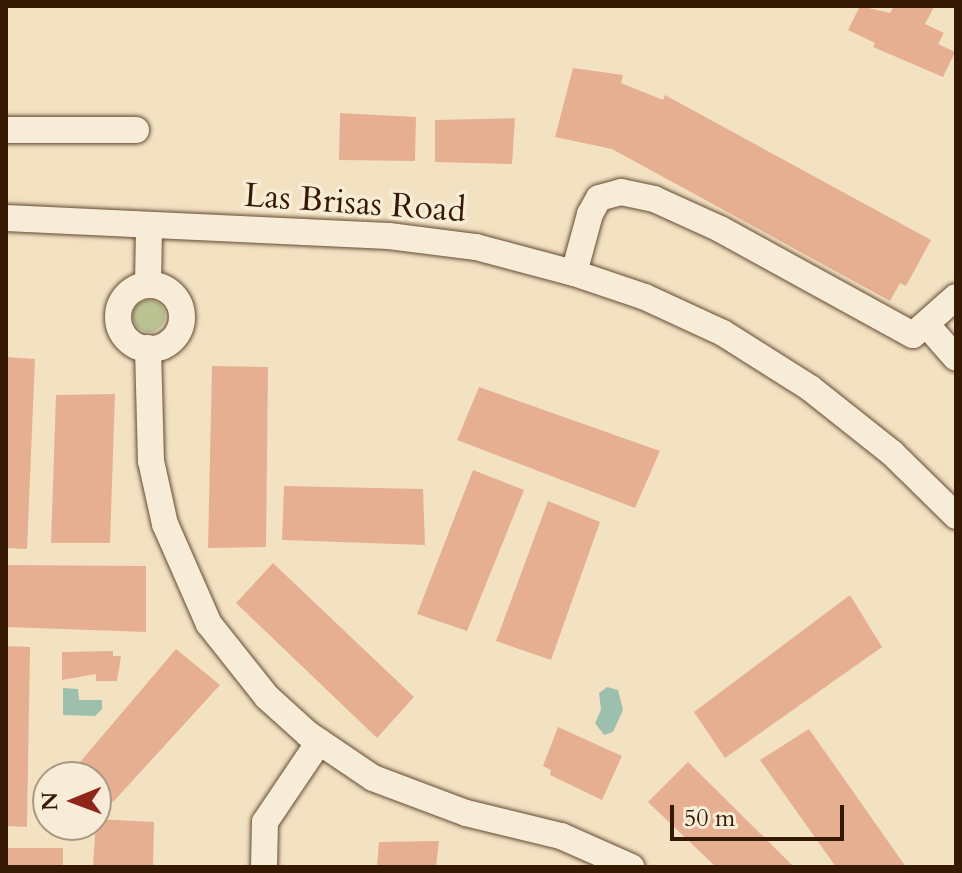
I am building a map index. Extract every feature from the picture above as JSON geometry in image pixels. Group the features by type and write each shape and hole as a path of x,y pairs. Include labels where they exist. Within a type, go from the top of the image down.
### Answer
{"street":[{"path":"6,130 136,130"},
{"path":"574,273 594,206 599,198 621,192 654,199 720,229 913,335 956,297"},
{"name":"Las Brisas Road","path":"6,218 389,236 476,247 574,273 645,297 723,333 797,380 892,453 956,516"},
{"path":"148,285 149,225"},
{"path":"148,285 169,291 182,315 172,339 148,348 124,336 118,318 125,297 148,285"},
{"path":"926,324 956,358"},
{"path":"148,348 151,461 165,524 187,580 209,624 238,664 281,711 319,742 399,790 561,836 631,867"},
{"path":"264,867 265,822 319,742"}],"shaded area":[{"path":"149,300 160,305 165,316 160,327 149,332 138,327 133,316 138,305"},
{"path":"607,687 618,690 623,710 613,732 604,735 595,723 601,710 599,693"},
{"path":"63,688 78,689 79,700 102,700 102,709 95,716 63,715"}],"building":[{"path":"860,6 890,13 894,6 934,7 925,24 944,33 938,44 955,52 943,77 873,47 875,43 848,30"},
{"path":"573,68 623,75 621,83 663,100 665,95 931,240 906,286 900,283 890,301 612,149 555,137"},
{"path":"340,113 416,117 415,161 339,160"},
{"path":"515,118 512,164 435,162 435,120"},
{"path":"6,357 35,359 27,549 6,548"},
{"path":"212,366 268,367 266,547 208,548"},
{"path":"479,387 660,451 635,508 457,440"},
{"path":"115,394 110,543 51,543 56,395"},
{"path":"473,470 524,490 467,631 417,614"},
{"path":"284,486 423,489 425,545 282,540"},
{"path":"548,501 600,522 551,660 496,641"},
{"path":"273,563 414,697 377,738 236,603"},
{"path":"6,565 146,566 146,632 6,627"},
{"path":"850,595 882,647 725,758 694,712"},
{"path":"6,646 30,647 27,827 6,826"},
{"path":"176,649 220,685 113,802 112,761 81,761"},
{"path":"113,651 113,656 121,656 117,681 96,681 96,674 62,680 62,652"},
{"path":"558,727 622,756 602,800 550,775 551,770 543,766"},
{"path":"809,729 906,867 836,867 760,760"},
{"path":"688,762 794,867 716,867 648,802"},
{"path":"112,820 154,822 153,867 93,867 95,841 112,841"},
{"path":"439,841 436,867 377,867 379,842"},
{"path":"6,848 63,848 63,867 6,867"}]}
